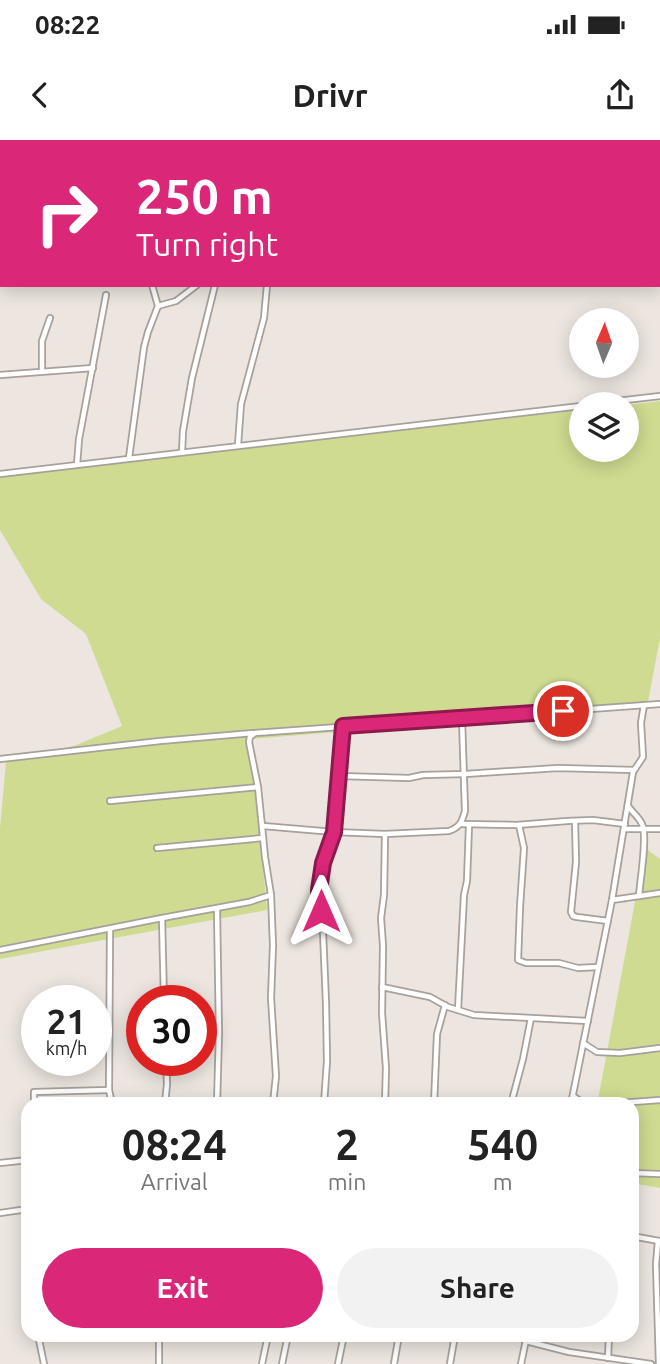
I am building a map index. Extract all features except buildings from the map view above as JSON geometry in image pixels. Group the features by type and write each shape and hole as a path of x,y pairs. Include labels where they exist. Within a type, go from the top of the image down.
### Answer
{"street":[{"path":"129,458 144,347 158,306 153,287"},
{"path":"158,306 176,301 194,287"},
{"path":"182,452 192,377 214,287"},
{"path":"238,445 241,404 264,318 267,287"},
{"path":"77,465 79,439 106,295"},
{"path":"41,371 42,341 50,318"},
{"path":"0,375 93,368"},
{"path":"639,398 660,396"},
{"path":"0,474 569,406"},
{"path":"0,759 261,731 660,704"},
{"path":"573,1096 612,900 634,770 642,760 641,723 645,705"},
{"path":"262,825 385,834 449,831 457,828 465,811 462,719"},
{"path":"324,1097 326,1003 319,890 323,863 334,832 343,726"},
{"path":"254,733 249,741 258,787 271,895 271,998 276,1076 273,1097"},
{"path":"339,776 409,778 558,768 634,770"},
{"path":"110,801 258,787"},
{"path":"628,806 644,829 639,896"},
{"path":"461,824 519,825 593,820 644,829 660,829"},
{"path":"575,821 576,862 571,912 577,918 608,921"},
{"path":"457,1010 469,825"},
{"path":"519,825 524,848 519,960 578,968 598,967"},
{"path":"384,1097 386,1068 381,918 385,834"},
{"path":"157,848 263,838"},
{"path":"612,900 660,893"},
{"path":"0,950 216,909 271,895"},
{"path":"216,909 219,1033 217,1097"},
{"path":"162,918 164,985"},
{"path":"110,929 110,1097"},
{"path":"383,988 430,997 474,1015 587,1021"},
{"path":"434,1097 437,1034 445,1005"},
{"path":"513,1097 531,1017"},
{"path":"583,1043 597,1052 620,1053 660,1048"},
{"path":"166,1097 167,1076"},
{"path":"34,1097 34,1091 109,1090"},
{"path":"639,1102 660,1100"},
{"path":"0,1163 21,1161"},
{"path":"639,1173 660,1174"},
{"path":"0,1213 21,1210"},
{"path":"639,1237 659,1241 656,1265 659,1364"},
{"path":"39,1342 44,1364"},
{"path":"159,1342 159,1364"},
{"path":"262,1364 267,1342"},
{"path":"282,1364 287,1342"},
{"path":"338,1364 343,1342"},
{"path":"394,1364 398,1342"},
{"path":"450,1364 454,1342"},
{"path":"521,1364 524,1342"},
{"path":"540,1342 569,1352 651,1364"},
{"path":"608,1358 609,1342"}],"green space":[{"path":"660,401 660,638 647,707 251,739 267,910 0,959 0,828 6,762 74,746 122,726 86,634 41,599 0,530 0,474 569,411 569,462 639,462 639,404"},
{"path":"645,848 660,859 660,1188 639,1184 639,1097 599,1097"}],"route":[{"path":"321,911 319,890 323,863 334,832 343,726 563,711"}]}
